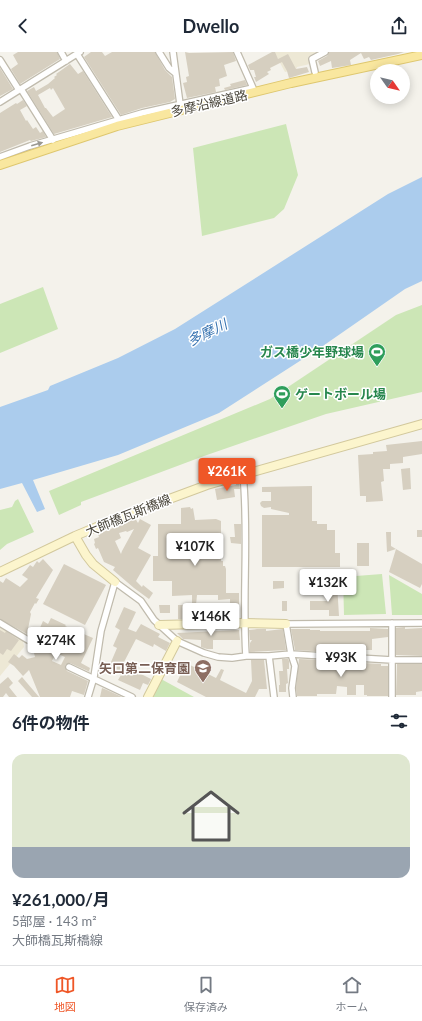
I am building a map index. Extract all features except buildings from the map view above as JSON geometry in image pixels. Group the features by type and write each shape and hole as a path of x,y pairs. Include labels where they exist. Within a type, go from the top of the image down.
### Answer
{"main road":[{"name":"多摩沿線道路","path":"0,165 117,126 291,84 422,55"}],"street":[{"path":"61,52 66,61"},
{"path":"159,52 169,68 175,73"},
{"path":"174,52 175,73 180,104"},
{"path":"0,157 119,120 180,104 253,88 237,52"},
{"path":"315,72 312,59 325,52"},
{"path":"0,102 79,53 119,120"},
{"path":"0,60 53,140"},
{"name":"大師橋瓦斯橋線","path":"0,572 75,536 172,497 243,474 422,424"},
{"path":"243,474 246,502 244,623 246,656"},
{"path":"75,536 93,564 141,601 159,625 177,641 204,653 218,657 232,658 290,654 392,660 422,660"},
{"path":"88,697 94,677 101,631 116,582"},
{"path":"0,623 28,640"},
{"path":"159,625 244,623 422,623"},
{"path":"392,623 392,697"},
{"path":"286,624 290,654 295,666 292,688 293,697"},
{"path":"148,697 177,641"},
{"path":"269,656 274,697"},
{"path":"69,667 94,677 132,697"}],"shaded area":[{"path":"274,52 317,52 308,57 310,64 297,67 296,70 285,72"},
{"path":"0,626 23,640 24,647 0,676"}],"green space":[{"path":"286,124 298,175 284,209 274,218 202,236 193,148"},
{"path":"43,287 58,329 0,353 0,304"},
{"path":"422,305 422,392 326,414 204,456 81,502 81,505 59,515 49,491 270,399 396,315"},
{"path":"18,499 34,532 7,544 0,550 0,510 12,507"},
{"path":"382,574 386,614 344,615 343,577"},
{"path":"389,575 422,594 422,615 392,615"},
{"path":"161,679 194,697 152,697"}],"water":[{"name":"多摩川","path":"422,177 422,281 405,289 320,348 219,413 118,455 33,480 45,509 37,512 22,483 0,489 0,407 48,390 50,386 118,358 175,329 388,194"}],"place":[{"name":"ガス橋少年野球場","path":"377,367"},
{"name":"ゲートボール場","path":"282,409"},
{"name":"矢口第二保育園","path":"203,683"}]}
